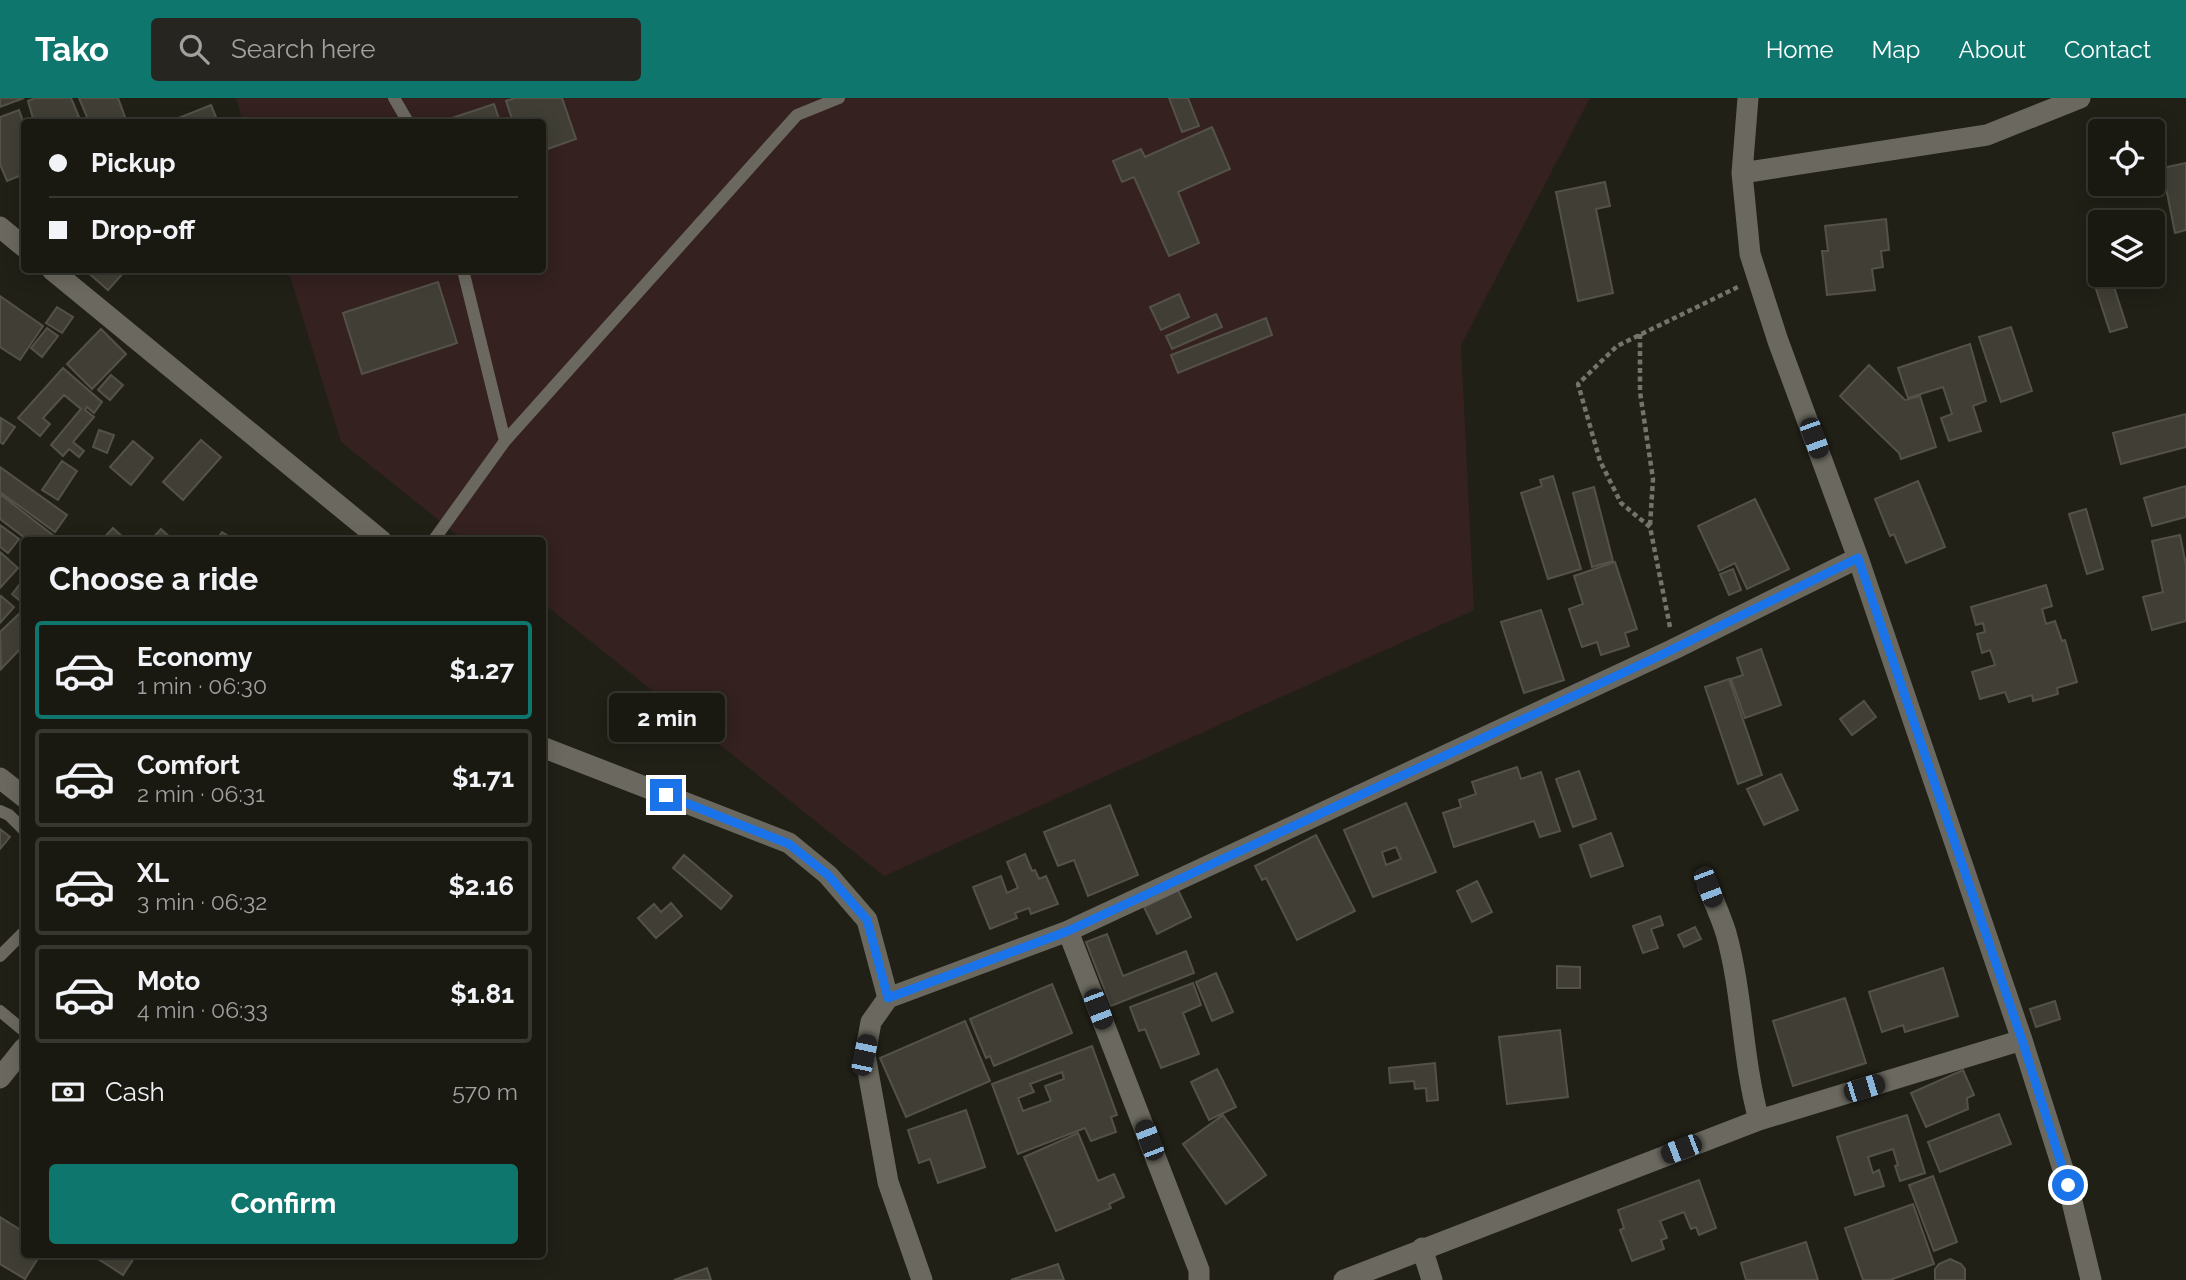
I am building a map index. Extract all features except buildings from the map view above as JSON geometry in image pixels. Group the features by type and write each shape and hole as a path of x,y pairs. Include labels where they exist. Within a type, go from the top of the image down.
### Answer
{"street":[{"path":"1748,98 1742,173 1750,254 1778,341 1858,558 2022,1040 2068,1185 2091,1280"},
{"path":"1742,173 1987,135 2080,98"},
{"path":"0,227 21,244"},
{"path":"56,273 377,537"},
{"path":"922,1280 888,1182 864,1055 871,1023 888,998 1068,931 1674,649 1858,558"},
{"path":"546,749 789,844 828,875 867,920 888,998"},
{"path":"0,778 21,795"},
{"path":"1708,887 1726,932 1743,1021 1750,1087 1759,1120"},
{"path":"1068,931 1199,1270 1199,1280"},
{"path":"1343,1280 1759,1120 2022,1040"},
{"path":"0,1078 21,1052"},
{"path":"1422,1248 1432,1280"}],"lane":[{"path":"394,98 406,119"},
{"path":"436,537 505,441 797,115 839,98"},
{"path":"464,273 505,441"},
{"path":"0,811 21,828"},
{"path":"0,956 21,935"},
{"path":"0,1011 21,1028"}],"path":[{"path":"1650,527 1621,503 1600,461 1578,384 1617,346 1740,285 1750,254"},
{"path":"1640,334 1640,392 1653,479 1650,527 1674,649"}],"shaded area":[{"path":"236,98 1590,98 1461,345 1474,610 884,876 546,605 546,537 460,537 341,442 289,273 546,273 546,119 242,119"}],"route":[{"path":"666,795 789,844 828,875 867,920 888,998 1068,931 1657,657 1858,558 2022,1040 2068,1185"}]}
